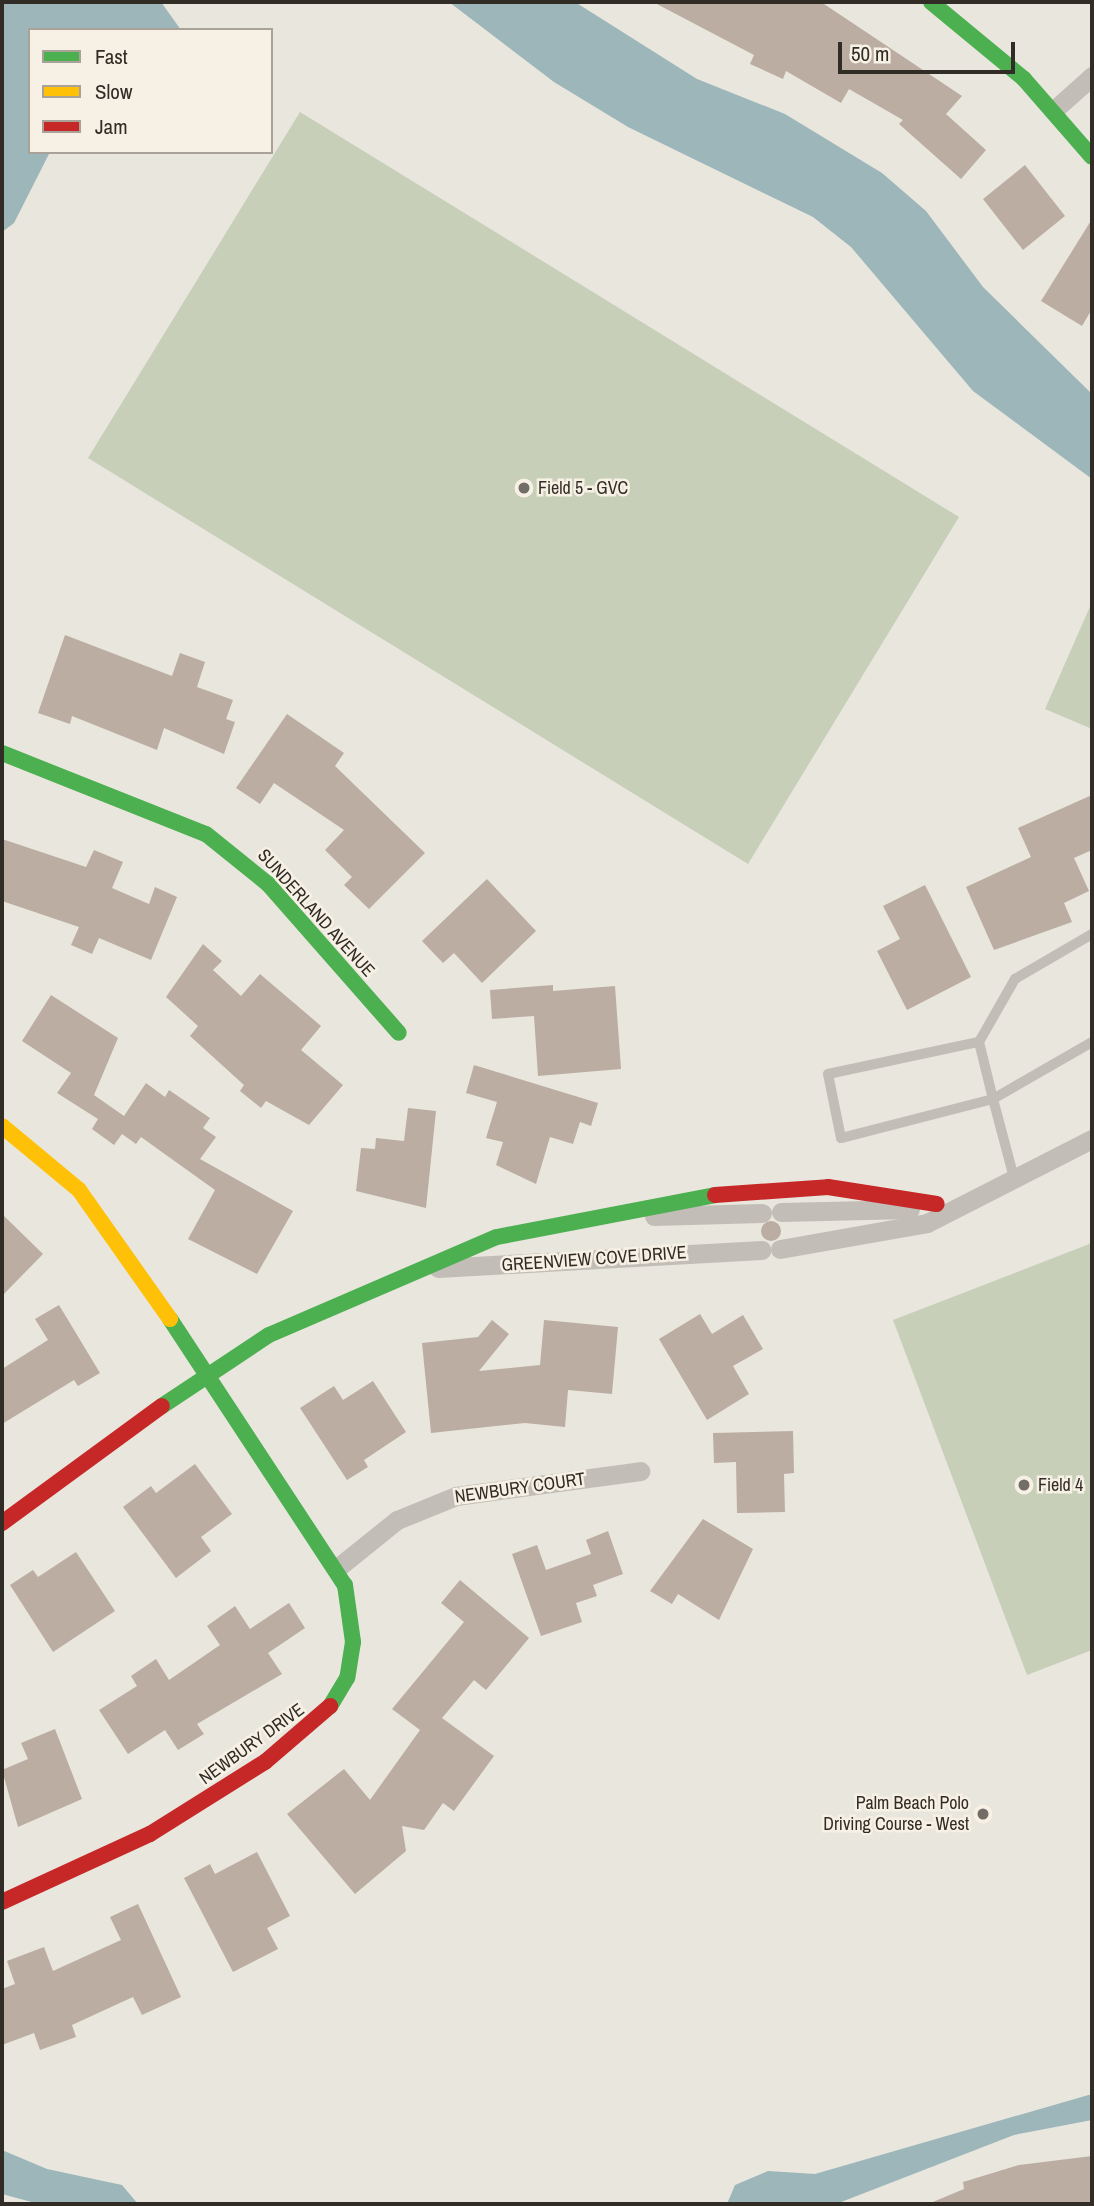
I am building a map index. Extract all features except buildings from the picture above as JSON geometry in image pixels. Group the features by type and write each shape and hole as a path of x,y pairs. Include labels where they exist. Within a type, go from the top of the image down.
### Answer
{"street":[{"path":"930,2 974,34 1054,110 1092,157"},
{"path":"1054,110 1092,76"},
{"name":"SUNDERLAND AVENUE","path":"2,753 170,815 217,841 268,884 399,1033"},
{"path":"2,1126 79,1189 205,1373"},
{"name":"GREENVIEW COVE DRIVE","path":"427,1268 771,1249 927,1223 1092,1139"},
{"name":"GREENVIEW COVE DRIVE","path":"2,1523 205,1373 329,1305 427,1268 498,1237 723,1193 828,1186 937,1204"},
{"name":"GREENVIEW COVE DRIVE","path":"589,1218 771,1213 937,1204 976,1196"},
{"name":"NEWBURY DRIVE","path":"2,1902 150,1834 314,1724 339,1695 353,1660 349,1602 336,1569 205,1373"},
{"name":"NEWBURY COURT","path":"336,1569 397,1520 456,1496 640,1471"}],"lane":[{"path":"1014,1178 979,1042 1015,979 1092,934"},
{"path":"979,1042 828,1074 841,1138 993,1099 1092,1042"}],"green space":[{"name":"Field 5 - GVC","path":"300,112 959,517 748,864 88,458"},
{"path":"1092,602 1092,729 1045,709"},
{"name":"Field 4","path":"1092,1243 1092,1650 1027,1675 893,1320"}],"water":[{"path":"2,2 161,2 180,28 28,28 28,154 49,154 14,223 2,232"},
{"path":"449,2 575,2 697,79 785,114 882,173 926,211 983,287 1092,394 1092,479 973,391 851,247 813,217 628,127 554,82"},
{"path":"1092,2094 1092,2120 1014,2135 836,2204 727,2204 735,2185 768,2171 815,2174"},
{"path":"2,2150 47,2169 122,2185 138,2204 39,2204 2,2194"}],"traffic: fast":[{"path":"931,2 1024,79 1092,157"},
{"path":"2,753 206,834 268,884 399,1033"},
{"path":"162,1406 269,1335 497,1237 715,1195"},
{"path":"170,1319 345,1585 353,1642 347,1678 330,1706"}],"traffic: slow":[{"path":"2,1126 79,1190 170,1319"}],"traffic: jam":[{"path":"715,1195 828,1187 937,1204"},
{"path":"2,1523 162,1406"},
{"path":"2,1902 150,1834 265,1762 330,1706"}],"place":[{"name":"Field 5 - GVC","path":"524,488"},
{"name":"Field 4","path":"1024,1485"},
{"name":"Palm Beach Polo Driving Course - West","path":"983,1814"}]}
